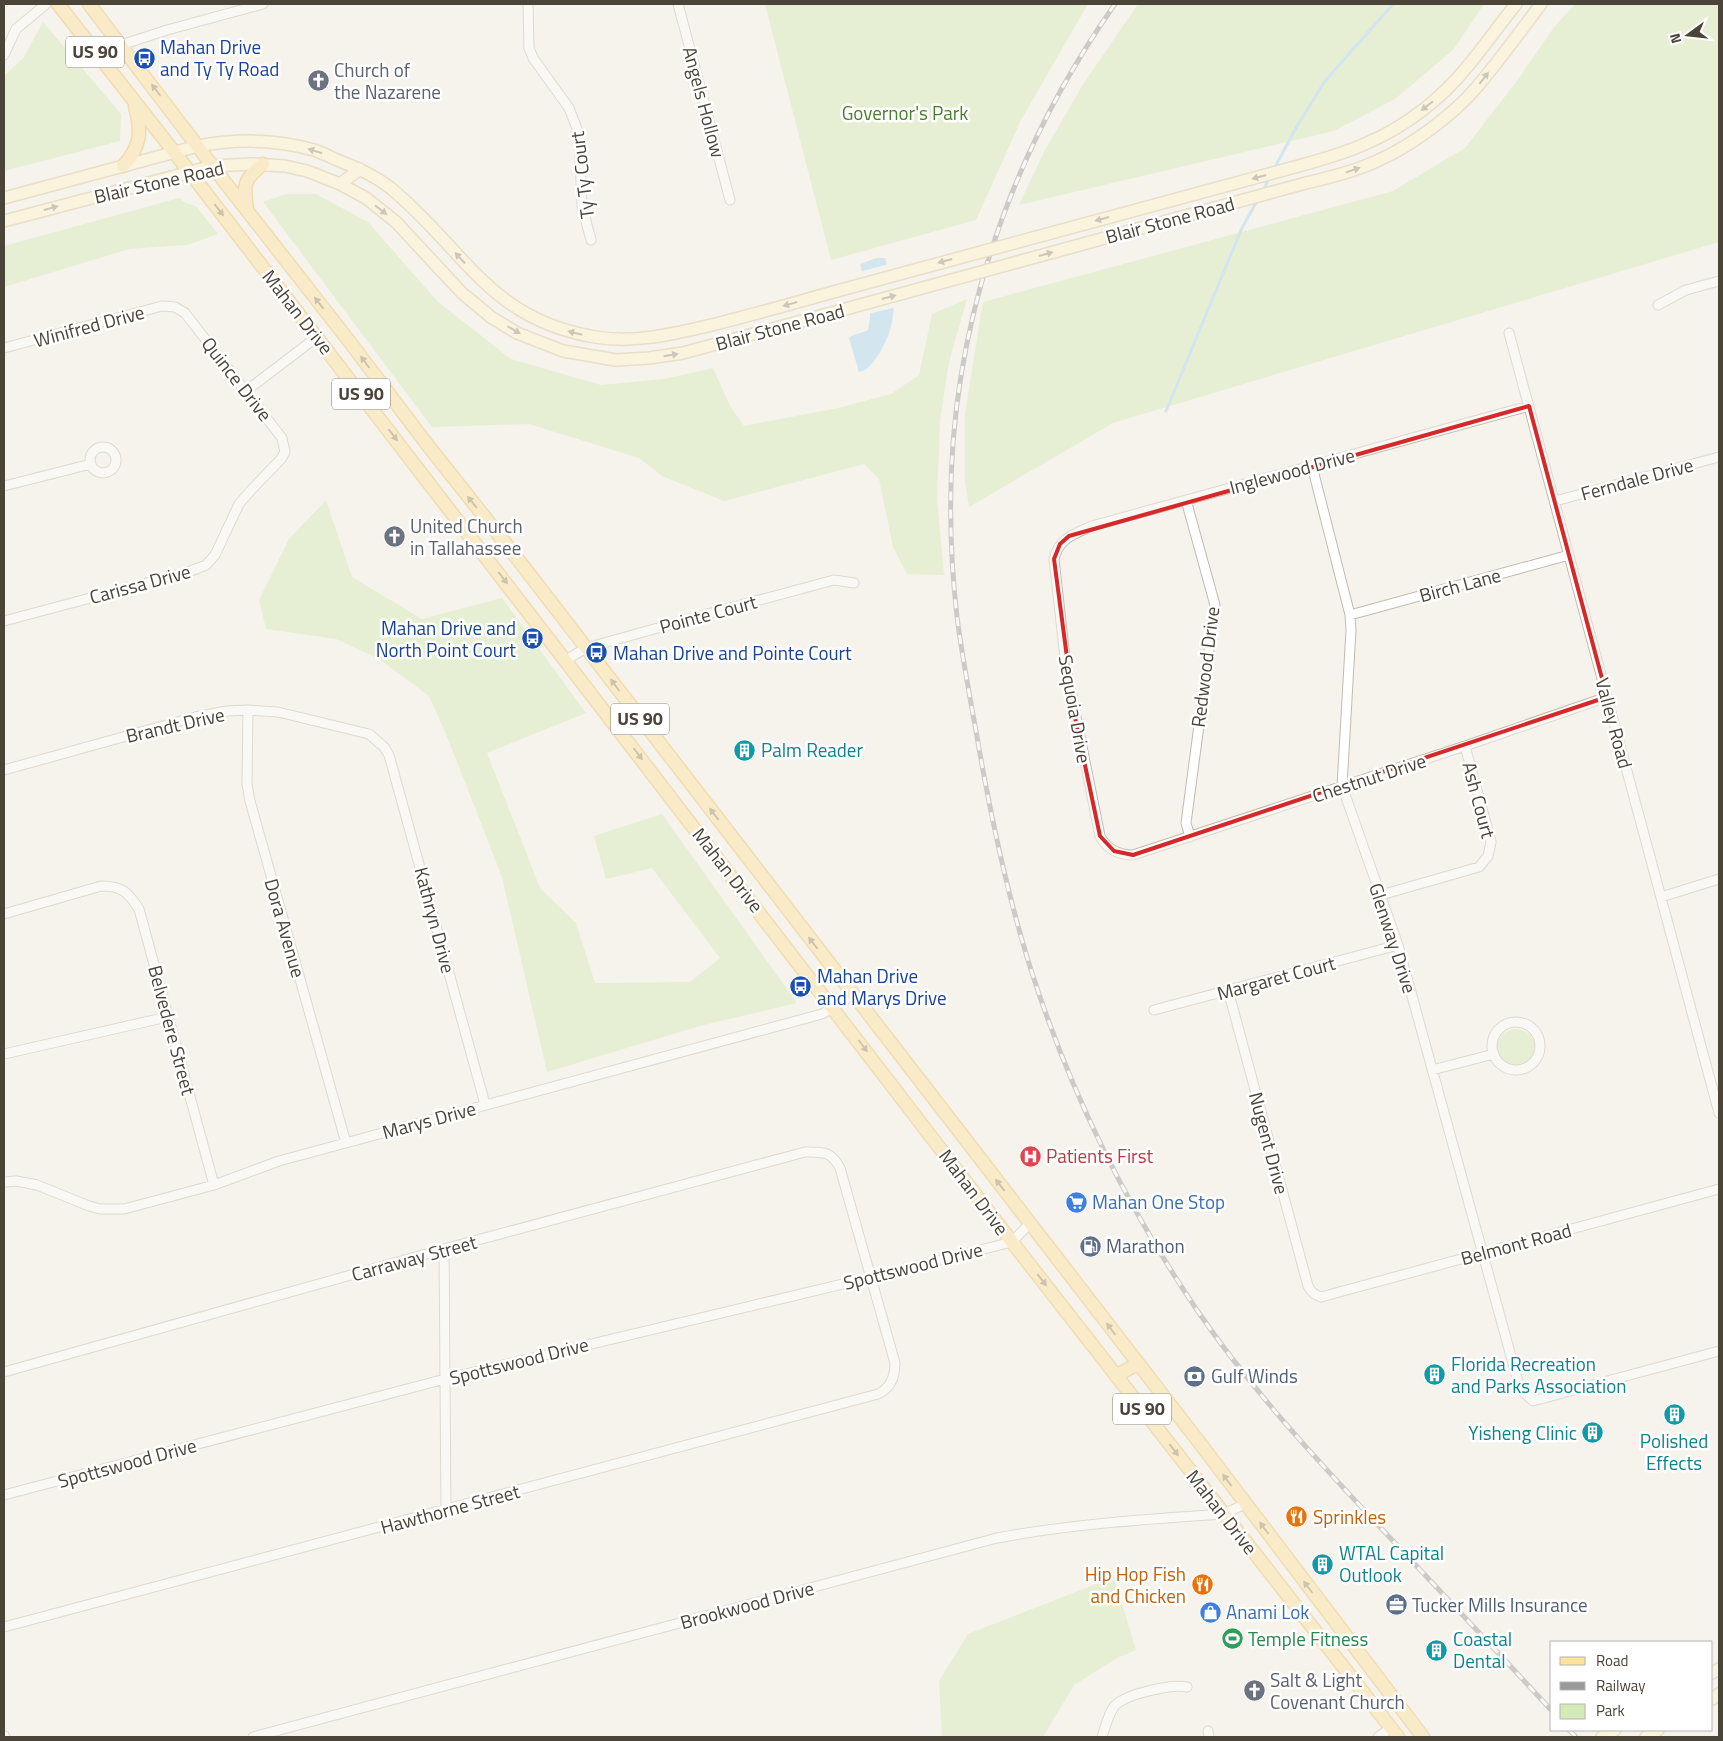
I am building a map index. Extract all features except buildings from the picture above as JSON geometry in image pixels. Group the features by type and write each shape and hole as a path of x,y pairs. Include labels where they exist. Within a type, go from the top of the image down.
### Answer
{"main road":[{"name":"Mahan Drive","path":"58,4 566,660 1012,1242 1394,1733"},
{"name":"Mahan Drive","path":"88,4 349,341 426,444 506,544 1030,1223 1423,1737"},
{"name":"Blair Stone Road","path":"4,198 198,146 224,142 254,141 287,144 315,150 360,169 393,190 501,298 534,318 561,329 590,336 611,339 645,339 675,334 732,320 1341,154 1368,143 1398,127 1426,107 1467,68 1516,4"},
{"name":"Blair Stone Road","path":"4,221 189,171 225,164 263,164 308,171 340,184 366,198 396,222 462,294 490,317 518,333 556,348 582,355 616,360 649,358 683,353 842,310 1348,172 1380,160 1410,143 1437,124 1475,90 1541,4"},
{"path":"124,166 132,157 140,136 140,124 133,100"},
{"path":"247,210 246,182 263,164"},
{"path":"340,184 360,169"},
{"path":"490,317 501,298"},
{"path":"732,320 737,338"},
{"path":"487,558 506,544"},
{"path":"660,782 679,768"},
{"path":"1116,1376 1138,1364"},
{"path":"1303,1616 1320,1602"},
{"path":"1602,1737 1613,1731"}],"street":[{"path":"4,55 16,29 46,4"},
{"path":"121,45 166,30 263,4"},
{"name":"Ty Ty Court","path":"528,4 529,48 533,58 569,108 579,134 582,206 591,240"},
{"name":"Angels Hollow","path":"678,4 730,200"},
{"path":"1658,305 1686,290 1719,281"},
{"name":"Winifred Drive","path":"4,348 162,306 176,307"},
{"name":"Quince Drive","path":"176,307 185,313 282,438 285,452 281,459"},
{"name":"Valley Road","path":"1509,333 1719,1114"},
{"path":"246,391 317,337"},
{"name":"Inglewood Drive","path":"1060,544 1069,536 1092,526 1529,406"},
{"name":"Ferndale Drive","path":"1555,501 1719,457"},
{"name":"Carissa Drive","path":"4,621 188,572 206,565 215,555 239,504 281,459"},
{"path":"4,486 91,464"},
{"name":"Glenway Drive","path":"1312,466 1350,615 1351,630 1342,786 1398,945 1520,1390 1533,1401 1719,1351"},
{"name":"Redwood Drive","path":"1186,500 1215,605 1186,822 1190,837"},
{"name":"Sequoia Drive","path":"1060,544 1054,559 1066,667 1100,836 1105,845 1121,854 1130,855"},
{"name":"Birch Lane","path":"1350,615 1569,555"},
{"name":"Pointe Court","path":"566,660 586,648 834,580 854,583"},
{"name":"Chestnut Drive","path":"1130,855 1465,746 1607,697"},
{"name":"Dora Avenue","path":"248,710 247,784 250,801 346,1143"},
{"name":"Brandt Drive","path":"4,770 195,717 228,711 278,712 369,734 377,739"},
{"name":"Kathryn Drive","path":"377,739 389,755 486,1104"},
{"name":"Ash Court","path":"1380,895 1478,867 1488,856 1491,842 1465,746"},
{"path":"1661,897 1719,879"},
{"name":"Belvedere Street","path":"4,914 101,886 113,886 125,891 139,909 214,1185"},
{"name":"Margaret Court","path":"1154,1010 1398,945"},
{"name":"Nugent Drive","path":"1228,990 1308,1286 1314,1294"},
{"name":"Marys Drive","path":"4,1182 16,1181 37,1185 89,1206 111,1210 124,1209 214,1185 278,1161 822,1014 853,996"},
{"path":"4,1054 168,1017"},
{"path":"1519,1022 1527,1025 1538,1037 1540,1045 1536,1058 1531,1065 1524,1069 1513,1070 1506,1068 1499,1063 1494,1054 1493,1041 1501,1027 1519,1022"},
{"path":"1432,1070 1494,1054"},
{"name":"Carraway Street","path":"4,1372 444,1249 805,1152 826,1153 835,1158 840,1168 872,1277"},
{"name":"Belmont Road","path":"1314,1294 1321,1297 1719,1189"},
{"path":"1012,1242 1030,1223"},
{"name":"Spottswood Drive","path":"4,1495 445,1379 1012,1242"},
{"path":"444,1249 446,1510"},
{"name":"Hawthorne Street","path":"4,1627 883,1392 892,1382 895,1374 895,1363 872,1277"},
{"name":"Brookwood Drive","path":"253,1737 997,1538 1068,1526 1224,1514 1245,1504"},
{"path":"1102,1737 1113,1708 1118,1702 1126,1698 1177,1685 1187,1687"},
{"path":"1378,1737 1394,1733"}],"highlighted area":[{"path":"1529,406 1607,697 1133,855 1114,851 1100,836 1075,718 1054,559 1060,544 1069,536"}],"green space":[{"name":"Governor's Park","path":"765,4 1088,4 1021,120 976,220 831,260"},
{"path":"1138,4 1484,4 1453,50 1395,99 1334,131 1019,205 1045,150 1082,86"},
{"path":"1575,4 1719,4 1719,242 1113,423 969,507 965,481 965,413 983,302 1393,191 1465,148 1516,82 1555,26"},
{"path":"43,22 121,114 120,141 4,171 4,76 24,57"},
{"path":"286,194 316,194 368,222 438,302 511,359 601,385 664,379 713,368 730,406 744,426 838,408 891,394 919,375 932,314 967,299 949,362 940,421 937,499 944,575 907,574 893,547 879,479 864,464 724,501 662,476 639,458 529,424 432,427 263,202"},
{"path":"179,198 186,203 196,206 218,234 187,245 129,249 4,287 4,246"},
{"path":"326,500 352,577 422,619 502,598 586,713 487,753 540,888 576,923 595,983 690,982 720,958 652,868 606,879 594,836 662,814 797,1003 700,1026 547,1072 502,877 448,739 429,696 379,659 336,639 266,629 259,600 289,539"},
{"path":"1516,1029 1523,1030 1529,1035 1534,1041 1534,1055 1529,1061 1523,1066 1516,1067 1509,1066 1503,1061 1498,1055 1497,1048 1498,1041 1503,1035 1509,1030"},
{"path":"1114,1577 1136,1650 1117,1658 1074,1685 1043,1737 942,1737 939,1681 968,1634"}],"water":[{"path":"877,258 885,258 893,296 893,318 886,341 879,354 868,368 859,372 849,338 868,330 870,321 870,305 860,264"}],"pier":[{"path":"889,264 895,285 897,307 868,314 859,272"}],"waterway":[{"path":"1274,169 1297,126 1325,81 1393,4"},
{"path":"1263,191 1270,176"},
{"path":"1166,411 1242,228 1257,201"}],"railway":[{"path":"1115,4 1061,90 1017,181 983,277 971,326 957,406 951,496 952,557 957,617 987,793 1007,885 1033,976 1065,1065 1104,1150 1173,1274 1219,1342 1263,1397 1309,1450 1550,1709"},
{"path":"1570,1731 1576,1737"}],"place":[{"name":"Mahan Drive and Ty Ty Road","path":"144,58"},
{"name":"Church of the Nazarene","path":"318,81"},
{"name":"United Church in Tallahassee","path":"394,537"},
{"name":"Mahan Drive and North Point Court","path":"532,639"},
{"name":"Mahan Drive and Pointe Court","path":"597,653"},
{"name":"Palm Reader","path":"745,750"},
{"name":"Mahan Drive and Marys Drive","path":"801,987"},
{"name":"Patients First","path":"1030,1156"},
{"name":"Mahan One Stop","path":"1076,1202"},
{"name":"Marathon","path":"1090,1246"},
{"name":"Florida Recreation and Parks Association","path":"1435,1375"},
{"name":"Gulf Winds","path":"1195,1376"},
{"name":"Polished Effects","path":"1674,1415"},
{"name":"Yisheng Clinic","path":"1593,1433"},
{"name":"Sprinkles","path":"1297,1517"},
{"name":"WTAL Capital Outlook","path":"1323,1564"},
{"name":"Hip Hop Fish and Chicken","path":"1202,1585"},
{"name":"Tucker Mills Insurance","path":"1396,1605"},
{"name":"Anami Lok","path":"1210,1612"},
{"name":"Temple Fitness","path":"1232,1639"},
{"name":"Coastal Dental","path":"1437,1650"},
{"name":"Salt & Light Covenant Church","path":"1254,1691"}]}
